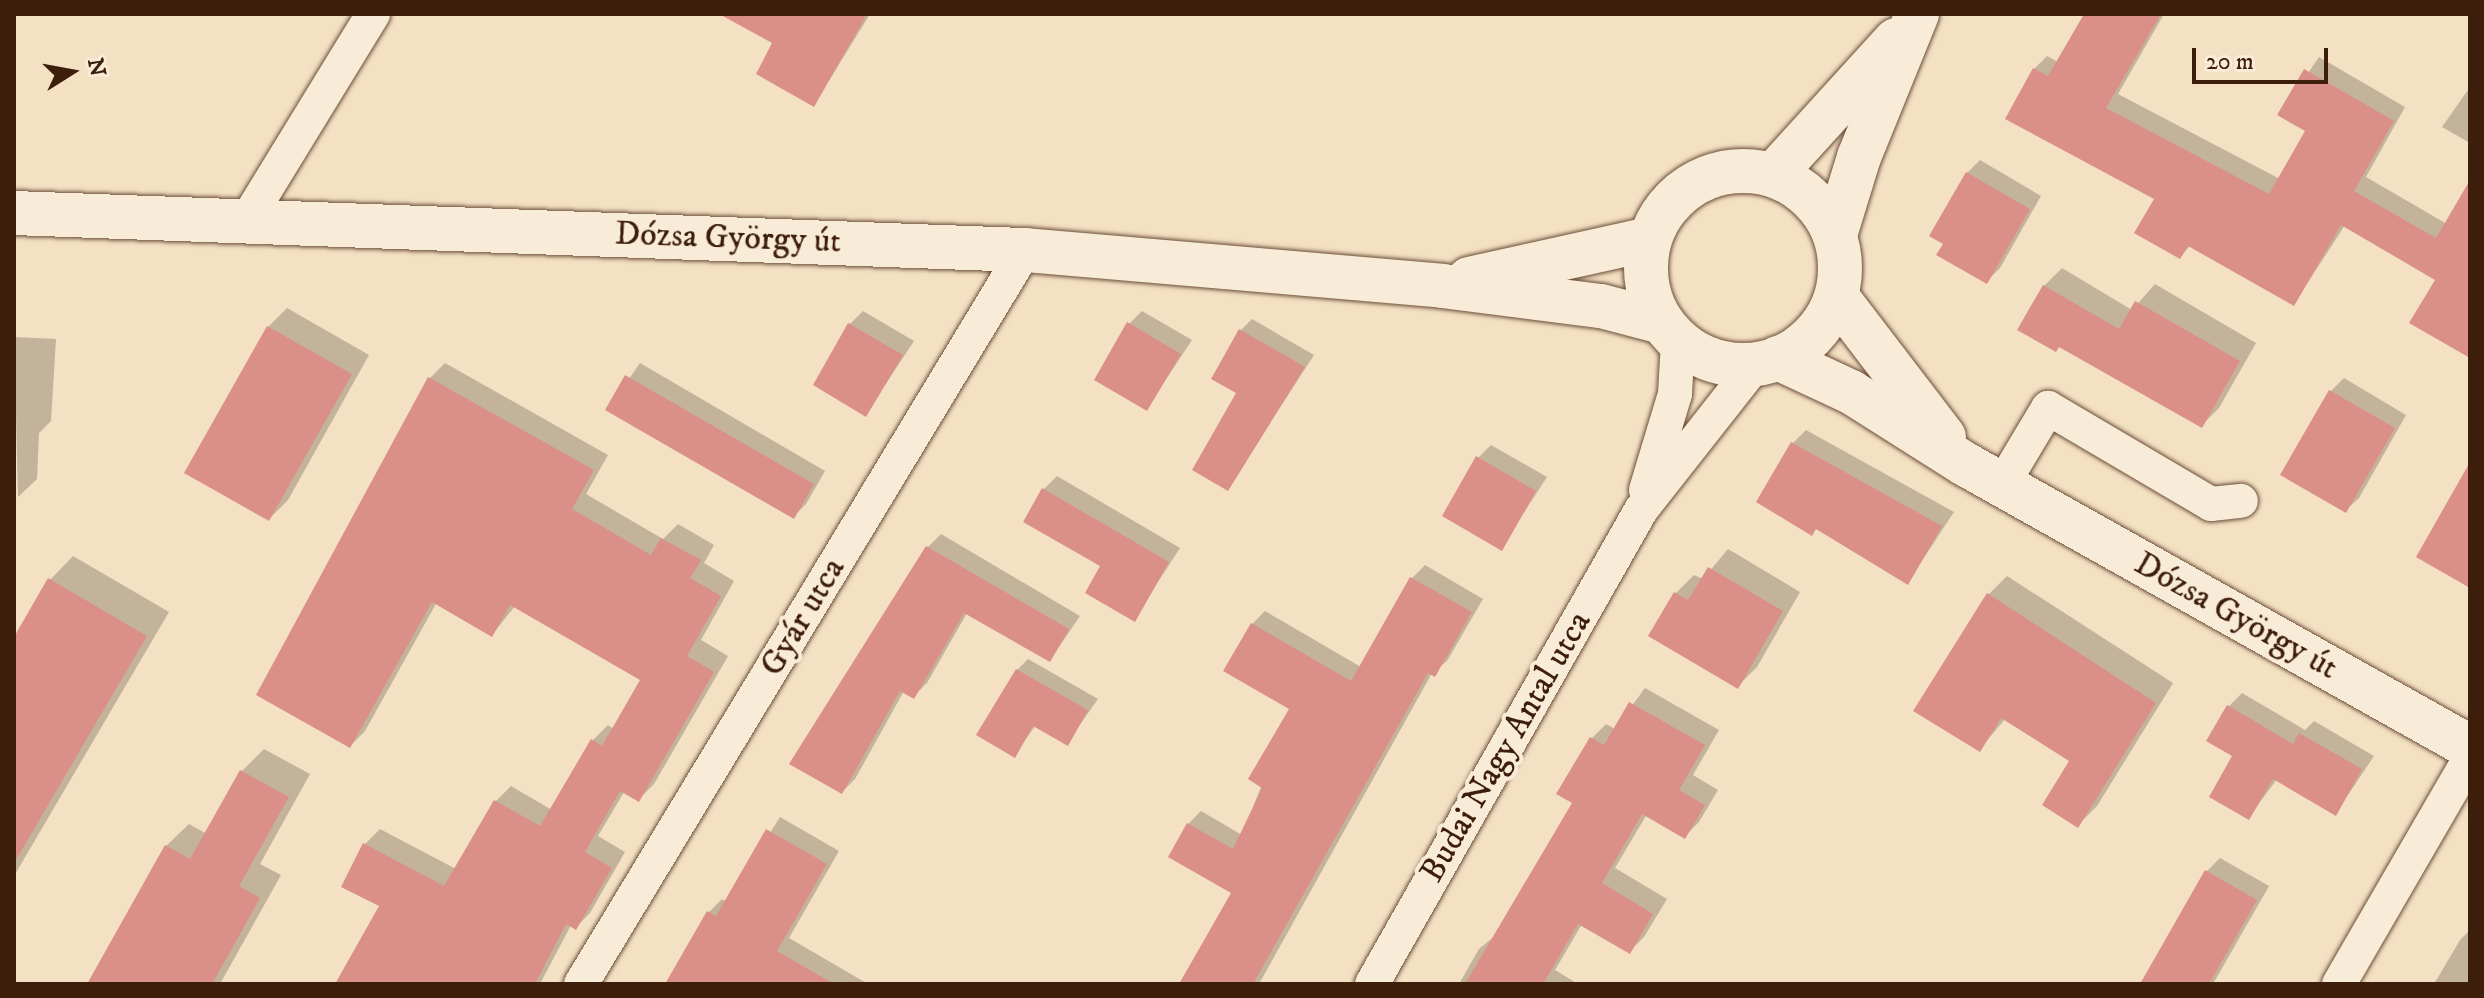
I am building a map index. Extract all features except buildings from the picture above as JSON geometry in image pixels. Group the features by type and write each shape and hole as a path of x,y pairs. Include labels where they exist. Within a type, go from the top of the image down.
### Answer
{"main road":[{"path":"1774,174 1913,20"},
{"path":"1835,235 1913,20"},
{"path":"1744,169 1774,174 1800,188 1821,209 1835,235 1840,256 1837,297 1819,329 1767,361 1702,356 1670,331 1646,267 1650,239 1664,211 1685,189 1713,175 1744,169"},
{"name":"Dózsa György út","path":"14,213 1025,250 1442,286 1601,306 1670,331"},
{"name":"Dózsa György út","path":"1442,286 1650,239"},
{"name":"Dózsa György út","path":"1837,297 1984,475"},
{"name":"Dózsa György út","path":"1767,361 1851,392 1984,475 2470,747"}],"street":[{"path":"245,223 373,14"},
{"name":"Gyár utca","path":"581,984 1025,250"},
{"name":"Budai Nagy Antal utca","path":"1641,510 1675,394 1670,331"},
{"name":"Budai Nagy Antal utca","path":"1372,984 1641,510 1767,361"},
{"path":"1984,475 2048,408 2211,504 2241,501"},
{"path":"2339,984 2470,758"}]}
